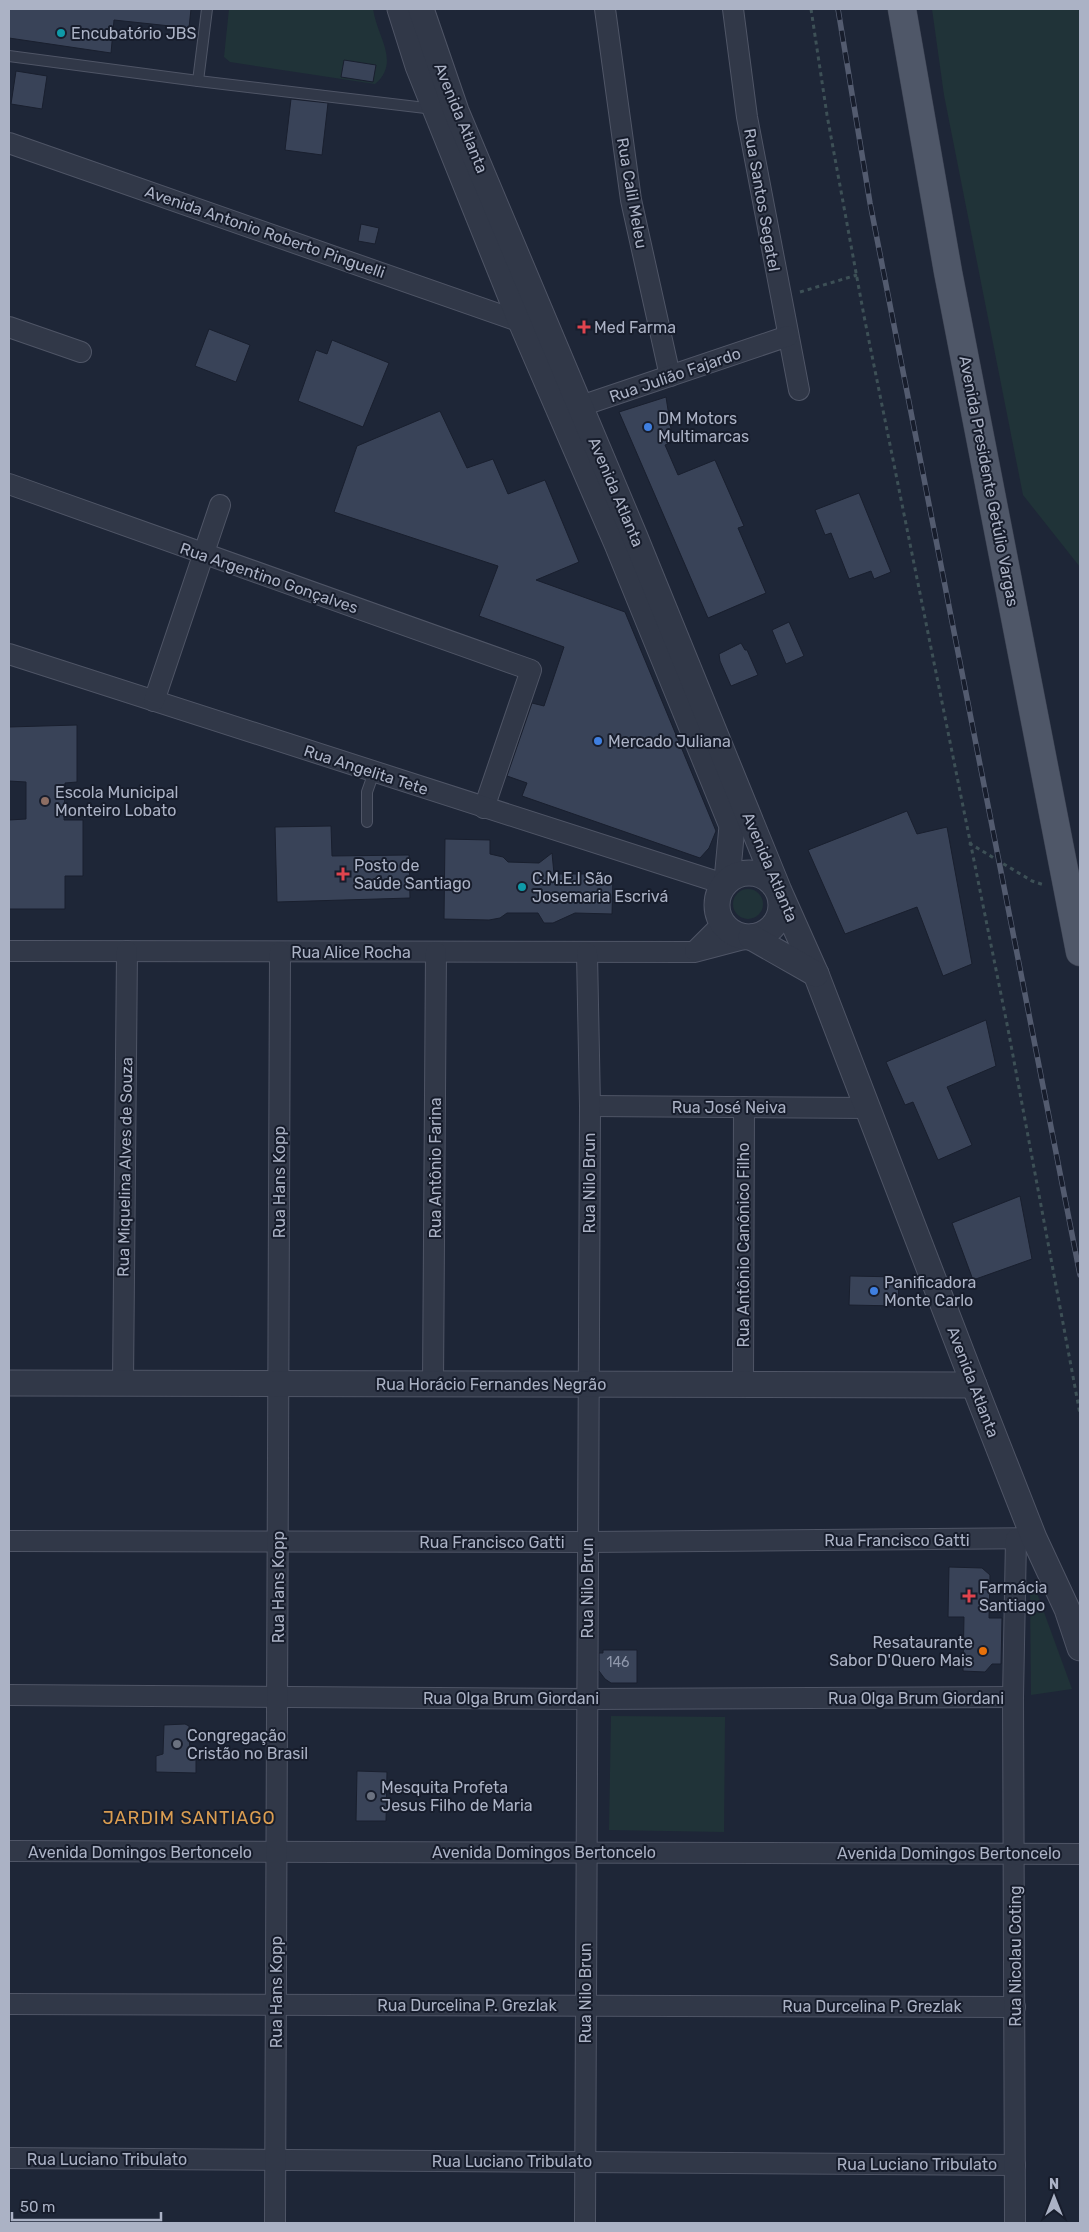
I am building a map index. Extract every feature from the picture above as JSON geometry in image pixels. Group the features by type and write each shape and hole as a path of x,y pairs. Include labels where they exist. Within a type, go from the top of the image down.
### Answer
{"main road":[{"name":"Avenida Presidente Getúlio Vargas","path":"902,9 948,272 1080,952"}],"street":[{"name":"Avenida Atlanta","path":"400,9 418,66 446,110"},
{"name":"Avenida Atlanta","path":"421,9 446,110 626,541 816,974 869,1108 974,1386 1025,1538 1067,1609 1080,1648"},
{"name":"Rua Calil Meleu","path":"605,9 631,200 670,376"},
{"name":"Rua Santos Segatel","path":"733,9 748,117 780,297 799,390"},
{"name":"Avenida Antonio Roberto Pinguelli","path":"9,143 532,318"},
{"path":"9,327 81,352"},
{"name":"Rua Julião Fajardo","path":"570,410 788,336"},
{"name":"Rua Argentino Gonçalves","path":"9,484 531,670 484,808"},
{"path":"154,701 220,505"},
{"name":"Avenida Atlanta","path":"626,541 732,826 725,882"},
{"name":"Rua Angelita Tete","path":"9,654 484,808 725,882"},
{"path":"755,873 769,879 778,891 782,901 777,921 766,932 751,937 740,936 730,932 722,924 716,904 718,893 725,882 740,874 755,873"},
{"path":"694,952 722,924"},
{"path":"751,937 816,974"},
{"name":"Rua Alice Rocha","path":"9,951 694,952 751,937"},
{"name":"Rua Miquelina Alves de Souza","path":"123,1383 127,951"},
{"name":"Rua Hans Kopp","path":"276,2223 280,952"},
{"name":"Rua Antônio Farina","path":"433,1384 436,952"},
{"name":"Rua Nilo Brun","path":"585,2223 584,2006 590,1106 587,953"},
{"name":"Rua José Neiva","path":"590,1106 869,1108"},
{"name":"Rua Antônio Canônico Filho","path":"743,1384 744,1107"},
{"name":"Rua Horácio Fernandes Negrão","path":"9,1383 278,1386 433,1384 974,1386"},
{"name":"Rua Francisco Gatti","path":"9,1541 588,1542 1025,1538"},
{"name":"Rua Nicolau Coting","path":"1015,2223 1013,1697 1025,1538"},
{"name":"Rua Olga Brum Giordani","path":"9,1696 586,1699 1013,1697"},
{"name":"Avenida Domingos Bertoncelo","path":"9,1851 277,1853 585,1851 1080,1854"},
{"name":"Rua Durcelina P. Grezlak","path":"9,2004 1015,2007"},
{"name":"Rua Luciano Tribulato","path":"9,2158 1015,2164"}],"lane":[{"path":"198,81 207,9"},
{"path":"9,56 198,81 446,110"},
{"path":"367,822 367,792 374,772"}],"path":[{"path":"811,9 827,114 857,275 969,842 1008,1028 1080,1414"},
{"path":"780,297 857,275"},
{"path":"969,842 1032,881 1069,894"}],"green space":[{"path":"229,9 373,9 387,58 383,76 375,84 230,62 224,57"},
{"path":"932,9 1080,9 1080,567 1023,495 944,95"},
{"path":"748,889 754,890 762,898 762,910 754,918 748,919 742,918 734,910 733,904 734,898 742,890"},
{"path":"1030,1585 1034,1585 1072,1689 1031,1695"},
{"path":"611,1716 725,1717 724,1832 609,1830"}],"building":[{"name":"Encubatório JBS","path":"9,9 191,9 189,28 114,20 111,53 9,38"},
{"path":"344,60 376,65 373,82 341,77"},
{"path":"16,71 47,76 42,109 11,104"},
{"path":"291,99 328,103 322,155 285,150"},
{"path":"361,224 379,228 375,244 358,241"},
{"path":"209,329 250,345 236,382 195,366"},
{"path":"332,340 389,363 363,427 298,401 316,350 327,354"},
{"path":"666,397 673,442 665,445 678,475 715,460 744,526 738,528 766,593 708,618 619,412"},
{"name":"Mercado Juliana","path":"440,411 467,468 493,459 508,494 545,480 579,562 536,580 625,612 716,831 709,848 700,858 522,796 527,783 507,776 532,703 544,706 564,647 479,616 498,566 334,512 357,446"},
{"path":"859,493 891,572 874,579 871,571 849,579 831,533 825,535 815,510"},
{"path":"789,622 804,656 786,664 772,630"},
{"path":"741,643 745,650 747,650 758,675 731,686 720,661 719,654"},
{"name":"Escola Municipal Monteiro Lobato","path":"77,725 77,782 65,783 64,820 83,820 83,876 65,876 65,909 9,909 9,820 26,819 26,782 9,781 9,727"},
{"path":"907,811 917,834 947,827 972,964 943,976 917,907 845,934 808,850"},
{"name":"Posto de Saúde Santiago","path":"331,826 332,856 409,855 410,898 277,902 275,827"},
{"path":"445,839 490,840 490,854 503,857 508,862 539,863 552,853 554,874 613,874 612,914 575,913 553,923 544,923 538,913 507,913 500,918 489,920 444,919"},
{"path":"986,1020 996,1066 947,1087 972,1145 938,1160 913,1102 905,1105 886,1062"},
{"path":"1020,1196 1032,1259 973,1280 952,1223"},
{"name":"Panificadora Monte Carlo","path":"850,1276 899,1277 898,1306 849,1305"},
{"path":"949,1567 982,1568 990,1575 989,1618 1002,1618 1001,1664 992,1664 985,1672 963,1671 964,1617 948,1617"},
{"path":"603,1650 637,1650 637,1683 611,1683 605,1679 599,1671 599,1653 603,1653"},
{"path":"185,1724 189,1726 190,1757 196,1757 196,1773 156,1772 156,1756 163,1754 164,1725"},
{"name":"Mesquita Profeta Jesus Filho de Maria","path":"357,1771 387,1772 386,1821 356,1821"}],"railway":[{"path":"838,9 870,203 1080,1275"}],"place":[{"name":"Encubatório JBS","path":"61,33"},
{"name":"Med Farma","path":"584,327"},
{"name":"DM Motors Multimarcas","path":"648,427"},
{"name":"Mercado Juliana","path":"598,741"},
{"name":"Escola Municipal Monteiro Lobato","path":"45,801"},
{"name":"Posto de Saúde Santiago","path":"343,874"},
{"name":"C.M.E.I São Josemaria Escrivá","path":"522,887"},
{"name":"Panificadora Monte Carlo","path":"874,1291"},
{"name":"Farmácia Santiago","path":"969,1596"},
{"name":"Resataurante Sabor D'Quero Mais","path":"983,1651"},
{"name":"Congregação Cristão no Brasil","path":"177,1744"},
{"name":"Mesquita Profeta Jesus Filho de Maria","path":"371,1796"}],"district":[{"name":"JARDIM SANTIAGO","path":"189,1818"}]}
